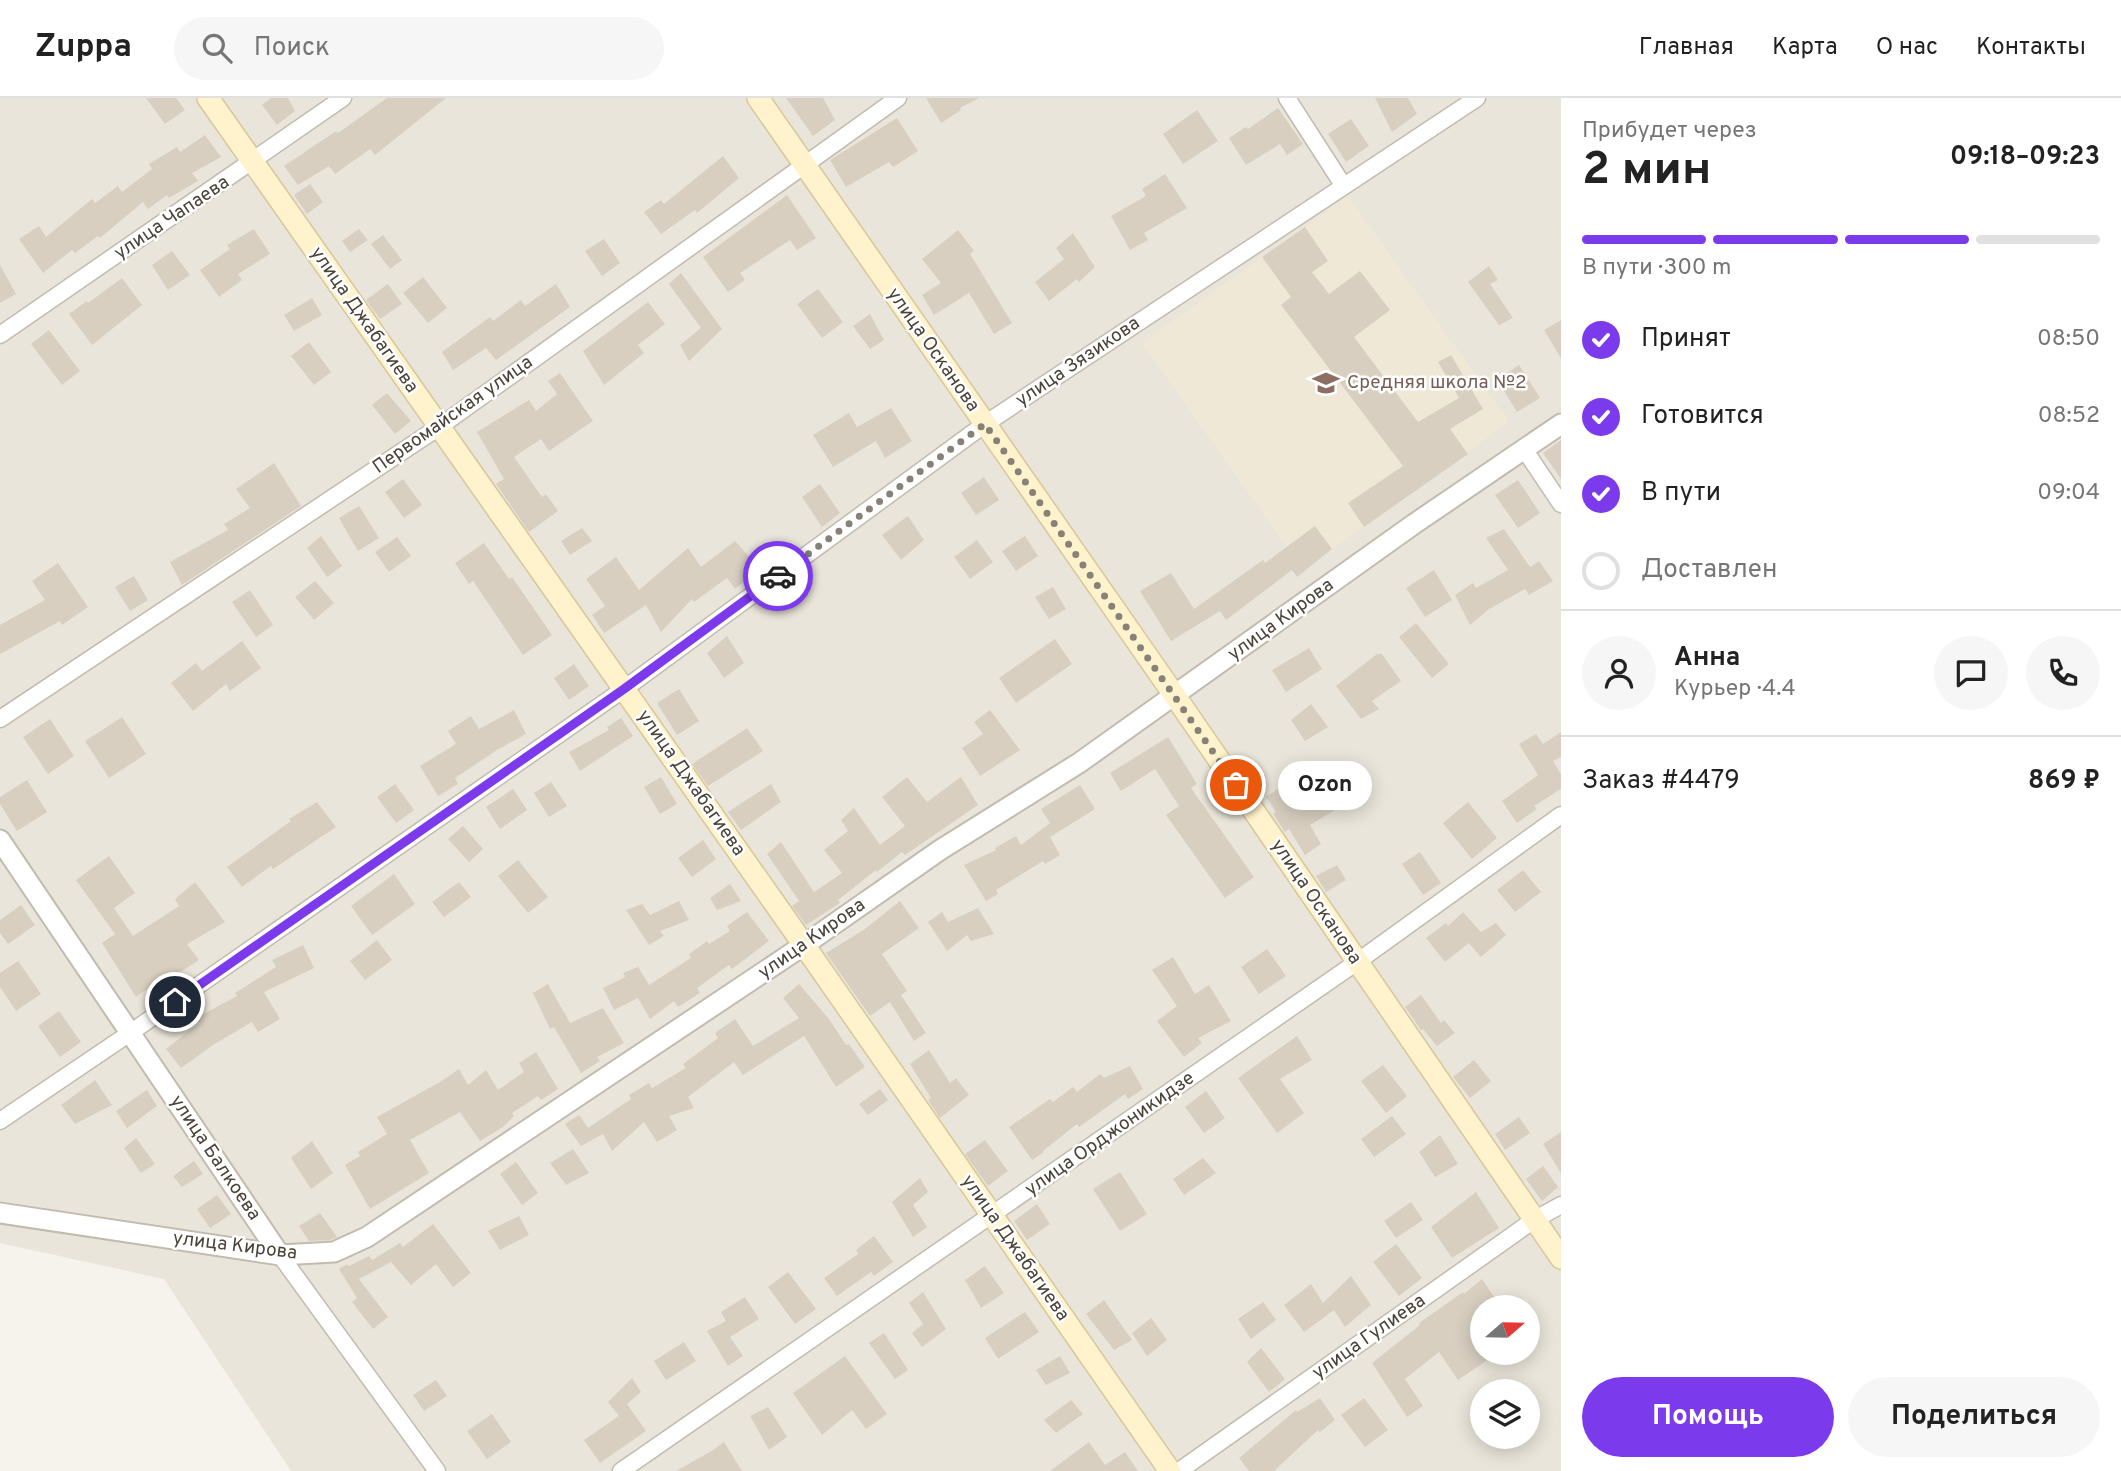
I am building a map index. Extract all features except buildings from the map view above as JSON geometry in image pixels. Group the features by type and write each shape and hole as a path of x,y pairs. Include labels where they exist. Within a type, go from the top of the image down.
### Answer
{"main road":[{"name":"улица Джабагиева","path":"208,98 1170,1471"},
{"name":"улица Осканова","path":"758,98 1175,696 1561,1258"}],"street":[{"name":"улица Чапаева","path":"0,335 343,98"},
{"name":"Первомайская улица","path":"0,719 439,427 898,98"},
{"path":"1287,98 1343,186"},
{"name":"улица Зязикова","path":"0,1121 624,689 985,424 1477,98"},
{"name":"улица Кирова","path":"0,1213 280,1255 334,1252 367,1237 804,945 940,850 1079,764 1414,524 1561,424"},
{"path":"1524,449 1561,504"},
{"name":"улица Орджоникидзе","path":"621,1471 1357,962 1561,815"},
{"name":"улица Балкоева","path":"0,840 280,1255 437,1471"},
{"name":"улица Гулиева","path":"1180,1471 1534,1220 1561,1205"}],"shaded area":[{"path":"0,98 1561,98 1561,1471 291,1471 164,1279 0,1243"},
{"name":"Средняя школа №2","path":"1348,196 1509,422 1303,570 1142,343"}],"way so far":[{"path":"778,576 985,424 1236,785"}],"place":[{"name":"Средняя школа №2","path":"1326,383"},
{"name":"Ozon","path":"1236,785"}],"route":[{"path":"175,1002 624,689 778,576"}]}
